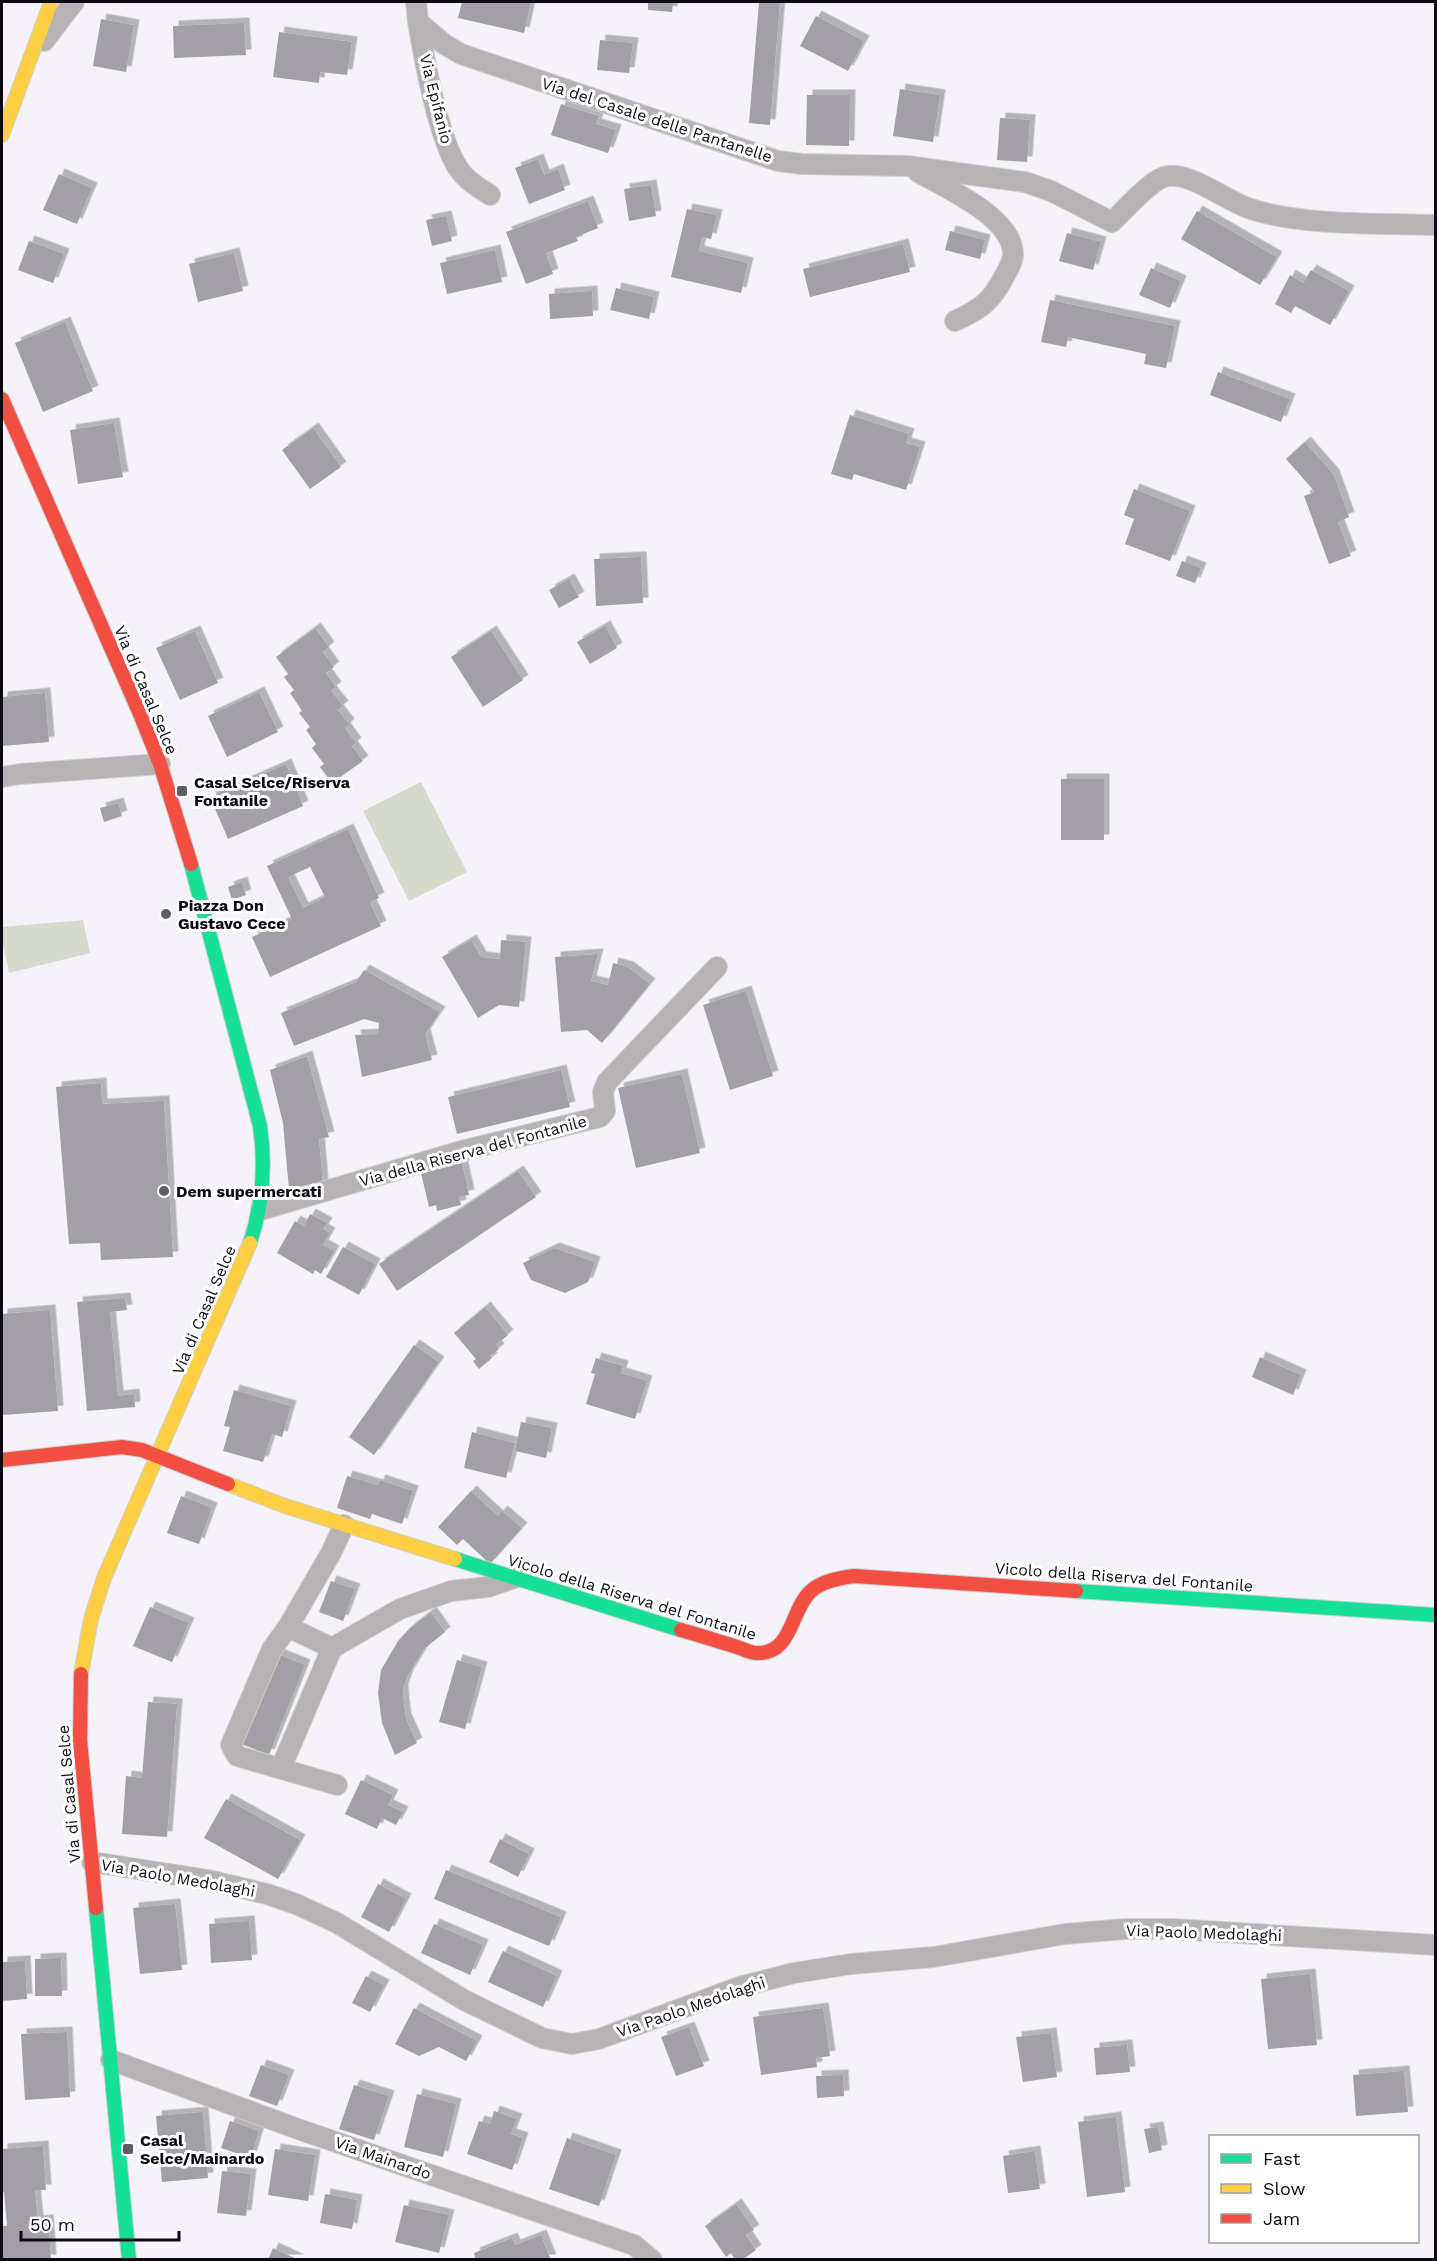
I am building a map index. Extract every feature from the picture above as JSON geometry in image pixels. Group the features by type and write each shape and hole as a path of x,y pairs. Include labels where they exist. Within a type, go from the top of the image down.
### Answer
{"main road":[{"path":"2,135 51,2"},
{"name":"Via di Casal Selce","path":"2,399 136,704 160,764 197,883 260,1126 265,1163 261,1210 243,1265 104,1578 91,1616 78,1689 79,1725 129,2259"},
{"name":"Vicolo della Riserva del Fontanile","path":"2,1460 127,1447 142,1450 269,1500 344,1525 756,1653 777,1648 786,1639 802,1603 810,1592 829,1582 860,1576 1436,1615"}],"street":[{"path":"29,60 74,2"},
{"path":"416,2 418,22"},
{"name":"Via del Casale delle Pantanelle","path":"418,22 444,44 470,58 771,159 793,163 907,166 1031,184 1051,191 1112,222 1157,180 1166,176 1177,176 1189,179 1241,205 1276,215 1436,225"},
{"name":"Via Epifanio","path":"418,22 438,113 454,161 462,174 490,195"},
{"path":"907,166 985,212 1001,226 1012,247 1010,265 993,296 978,310 955,321"},
{"path":"2,777 160,764"},
{"name":"Via della Riserva del Fontanile","path":"261,1210 461,1151 600,1117 606,1111 603,1092 607,1082 717,967"},
{"path":"337,1785 237,1756 231,1744 272,1649 288,1627 331,1553 344,1525"},
{"path":"281,1768 332,1648 400,1609 451,1591 488,1587 514,1578"},
{"path":"288,1627 332,1648"},
{"name":"Via Paolo Medolaghi","path":"92,1862 208,1880 267,1894 296,1904 337,1923 464,2000 542,2038 572,2044 598,2039 716,1994 794,1973 844,1965 933,1958 1073,1933 1125,1929 1173,1929 1436,1945"},
{"name":"Via Mainardo","path":"111,2060 298,2129 634,2245 652,2259"}],"shaded area":[{"path":"421,782 467,872 409,901 363,811"},
{"path":"83,920 90,953 9,973 2,939 2,927"}],"building":[{"path":"462,2 531,2 524,33 458,18"},
{"path":"648,2 673,2 672,12 648,10"},
{"path":"759,2 780,2 770,125 749,123"},
{"path":"816,16 864,41 848,71 800,46"},
{"path":"101,19 134,25 126,72 93,66"},
{"path":"244,23 246,55 174,58 173,26"},
{"path":"279,32 352,42 347,75 320,72 319,83 273,77"},
{"path":"600,40 633,43 629,73 597,70"},
{"path":"900,89 940,95 933,142 893,136"},
{"path":"807,95 850,95 849,146 806,145"},
{"path":"561,104 599,116 596,124 616,130 608,153 551,135"},
{"path":"1000,118 1030,120 1027,162 997,160"},
{"path":"538,159 544,175 558,169 565,190 529,204 515,168"},
{"path":"59,174 92,188 77,224 43,210"},
{"path":"651,185 656,216 629,221 624,189"},
{"path":"588,201 598,228 576,237 578,241 546,253 553,274 526,284 506,232"},
{"path":"687,209 717,215 711,239 702,237 699,251 748,263 741,293 671,277"},
{"path":"1197,211 1277,257 1260,285 1181,239"},
{"path":"446,216 452,241 432,246 426,220"},
{"path":"950,231 985,240 980,259 945,250"},
{"path":"1067,233 1101,242 1093,270 1059,261"},
{"path":"29,241 64,254 53,283 18,270"},
{"path":"903,244 910,272 810,297 803,269"},
{"path":"495,250 502,282 447,294 440,263"},
{"path":"234,253 243,291 198,302 189,264"},
{"path":"1151,268 1181,281 1170,308 1139,295"},
{"path":"1311,270 1349,291 1330,325 1295,306 1291,313 1275,304 1290,275 1303,283"},
{"path":"616,288 654,297 649,319 610,310"},
{"path":"592,291 593,316 550,319 549,294"},
{"path":"1050,300 1175,326 1166,368 1144,364 1146,354 1068,337 1066,347 1041,342"},
{"path":"65,322 93,391 43,412 15,343"},
{"path":"1218,372 1290,399 1281,422 1210,395"},
{"path":"850,415 909,434 906,443 920,447 906,490 854,474 852,480 831,474"},
{"path":"114,423 123,477 78,484 70,430"},
{"path":"313,428 341,467 310,489 282,450"},
{"path":"1305,442 1334,475 1349,517 1338,522 1351,556 1329,564 1304,496 1315,492 1286,459"},
{"path":"1134,489 1190,511 1170,561 1125,544 1134,519 1124,515"},
{"path":"641,557 643,603 596,606 594,559"},
{"path":"1182,561 1201,568 1195,583 1176,576"},
{"path":"569,579 579,597 559,608 549,590"},
{"path":"605,626 617,648 590,664 577,642"},
{"path":"315,628 329,647 323,652 334,667 326,673 336,687 331,691 343,706 338,710 349,724 345,728 356,743 352,746 363,761 332,783 320,767 324,764 312,748 316,744 306,730 310,727 299,713 302,711 290,693 294,690 284,677 288,674 276,657"},
{"path":"195,631 218,683 180,700 156,648"},
{"path":"491,631 523,680 483,707 451,657"},
{"path":"259,692 278,732 227,757 208,716"},
{"path":"45,693 49,742 2,746 2,697"},
{"path":"286,764 303,806 228,839 210,797"},
{"path":"1061,779 1104,779 1104,840 1061,840"},
{"path":"118,803 122,816 104,822 100,808"},
{"path":"348,829 379,898 370,902 381,926 270,977 252,937 292,919 267,866","holes":["310,867 325,897 303,908 288,877"]},
{"path":"242,882 246,895 232,900 228,887"},
{"path":"471,940 481,957 500,959 501,940 526,942 519,1007 499,1005 478,1018 442,957"},
{"path":"598,954 591,981 608,985 613,963 628,967 650,984 602,1043 587,1030 561,1032 555,957"},
{"path":"364,970 440,1012 425,1034 432,1060 362,1077 355,1035 378,1034 379,1023 364,1019 294,1046 281,1013 356,982"},
{"path":"746,991 773,1076 730,1090 703,1005"},
{"path":"307,1056 329,1137 319,1139 323,1186 289,1190 283,1123 270,1070"},
{"path":"561,1070 570,1107 457,1134 448,1097"},
{"path":"682,1074 700,1153 636,1168 618,1088"},
{"path":"101,1083 102,1104 164,1101 173,1257 101,1260 100,1243 69,1244 56,1087"},
{"path":"462,1163 469,1195 459,1197 461,1205 437,1211 436,1205 429,1207 421,1173"},
{"path":"518,1171 536,1197 397,1291 379,1264"},
{"path":"310,1214 327,1223 323,1229 330,1233 323,1245 334,1251 321,1274 315,1270 313,1274 277,1253 295,1221 304,1226"},
{"path":"343,1247 375,1264 359,1295 326,1277"},
{"path":"554,1248 595,1262 588,1282 565,1293 531,1280 523,1263"},
{"path":"125,1298 127,1310 110,1312 118,1396 134,1394 135,1407 87,1411 77,1302"},
{"path":"485,1307 508,1335 496,1345 499,1349 490,1356 492,1358 479,1369 473,1361 476,1359 454,1333"},
{"path":"50,1310 58,1411 3,1415 2,1314"},
{"path":"414,1345 439,1362 374,1455 349,1437"},
{"path":"1260,1357 1301,1375 1293,1395 1252,1377"},
{"path":"596,1358 623,1366 621,1373 647,1381 635,1419 586,1404 595,1374 591,1373"},
{"path":"234,1390 291,1406 282,1437 272,1434 263,1462 223,1451 230,1427 224,1426"},
{"path":"521,1422 552,1428 546,1458 515,1451"},
{"path":"472,1432 515,1443 506,1478 464,1468"},
{"path":"347,1476 378,1485 380,1480 413,1491 402,1524 372,1514 370,1519 337,1508"},
{"path":"471,1491 498,1516 502,1511 522,1528 490,1564 463,1539 457,1545 438,1527"},
{"path":"181,1496 212,1508 199,1544 167,1533"},
{"path":"331,1581 355,1589 343,1621 319,1612"},
{"path":"150,1607 189,1623 172,1662 133,1646"},
{"path":"431,1612 445,1632 424,1649 408,1675 403,1689 404,1704 406,1719 417,1743 395,1755 382,1723 378,1693 381,1670 398,1641 410,1628"},
{"path":"275,1653 305,1665 269,1755 239,1743"},
{"path":"457,1660 482,1667 465,1729 439,1722"},
{"path":"148,1702 177,1704 167,1837 122,1834 126,1776 142,1778"},
{"path":"361,1780 393,1795 388,1805 403,1812 396,1825 382,1818 377,1829 345,1814"},
{"path":"226,1799 300,1840 278,1879 204,1838"},
{"path":"500,1839 529,1854 518,1877 489,1862"},
{"path":"446,1870 561,1917 549,1946 434,1899"},
{"path":"378,1884 406,1899 389,1932 361,1917"},
{"path":"175,1904 182,1970 140,1974 133,1908"},
{"path":"249,1921 252,1960 211,1963 209,1924"},
{"path":"434,1924 483,1945 470,1975 421,1953"},
{"path":"503,1951 557,1976 543,2007 488,1982"},
{"path":"61,1958 62,1996 35,1996 35,1959"},
{"path":"25,1961 27,1999 2,2001 2,1962"},
{"path":"1310,1974 1317,2045 1268,2049 1261,1979"},
{"path":"366,1976 384,1985 370,2012 352,2003"},
{"path":"414,2008 477,2041 466,2061 439,2047 419,2056 395,2044"},
{"path":"823,2008 830,2056 816,2058 817,2067 761,2075 753,2017"},
{"path":"689,2027 704,2066 676,2076 661,2037"},
{"path":"67,2032 70,2097 25,2100 21,2034"},
{"path":"1051,2033 1057,2077 1023,2082 1016,2037"},
{"path":"1127,2045 1130,2072 1096,2075 1094,2048"},
{"path":"261,2065 289,2075 277,2106 249,2096"},
{"path":"1404,2071 1408,2112 1356,2116 1353,2075"},
{"path":"843,2075 844,2096 817,2098 816,2076"},
{"path":"354,2085 389,2096 374,2140 339,2129"},
{"path":"417,2094 456,2104 443,2157 404,2147"},
{"path":"494,2111 517,2119 511,2134 523,2138 512,2170 467,2154 479,2121 490,2124"},
{"path":"203,2112 208,2178 162,2182 156,2116"},
{"path":"1116,2117 1125,2192 1087,2197 1078,2122"},
{"path":"230,2121 259,2131 251,2158 221,2148"},
{"path":"1158,2127 1162,2150 1149,2153 1144,2129"},
{"path":"567,2138 616,2155 599,2206 549,2189"},
{"path":"43,2146 46,2190 35,2190 38,2221 48,2220 51,2260 2,2260 2,2226 7,2226 4,2192 2,2192 2,2149"},
{"path":"275,2149 315,2155 308,2201 268,2195"},
{"path":"1035,2151 1040,2189 1008,2193 1003,2156"},
{"path":"222,2171 251,2174 246,2216 217,2213"},
{"path":"325,2194 357,2200 352,2229 320,2223"},
{"path":"736,2204 754,2230 746,2235 756,2250 742,2260 735,2260 731,2253 726,2257 705,2226"},
{"path":"404,2205 449,2215 439,2253 395,2242"},
{"path":"541,2235 551,2260 476,2260 474,2253 512,2238 515,2245"},
{"path":"273,2248 299,2260 268,2260"}],"traffic: fast":[{"path":"191,864 260,1126 263,1156 262,1185 258,1214 250,1243"},
{"path":"455,1559 681,1630"},
{"path":"1076,1591 1436,1615"},
{"path":"96,1908 129,2260"}],"traffic: slow":[{"path":"2,135 51,2"},
{"path":"81,1674 91,1619 104,1578 250,1243"},
{"path":"228,1484 285,1506 455,1559"}],"traffic: jam":[{"path":"2,399 140,714 160,764 191,864"},
{"path":"2,1460 122,1447 142,1450 228,1484"},
{"path":"681,1630 751,1652 768,1652 784,1639 804,1599 811,1591 825,1582 854,1576 1076,1591"},
{"path":"81,1674 80,1740 96,1908"}],"place":[{"name":"Casal Selce/Riserva Fontanile","path":"182,791"},
{"name":"Piazza Don Gustavo Cece","path":"166,914"},
{"name":"Dem supermercati","path":"164,1191"},
{"name":"Casal Selce/Mainardo","path":"128,2149"}]}
